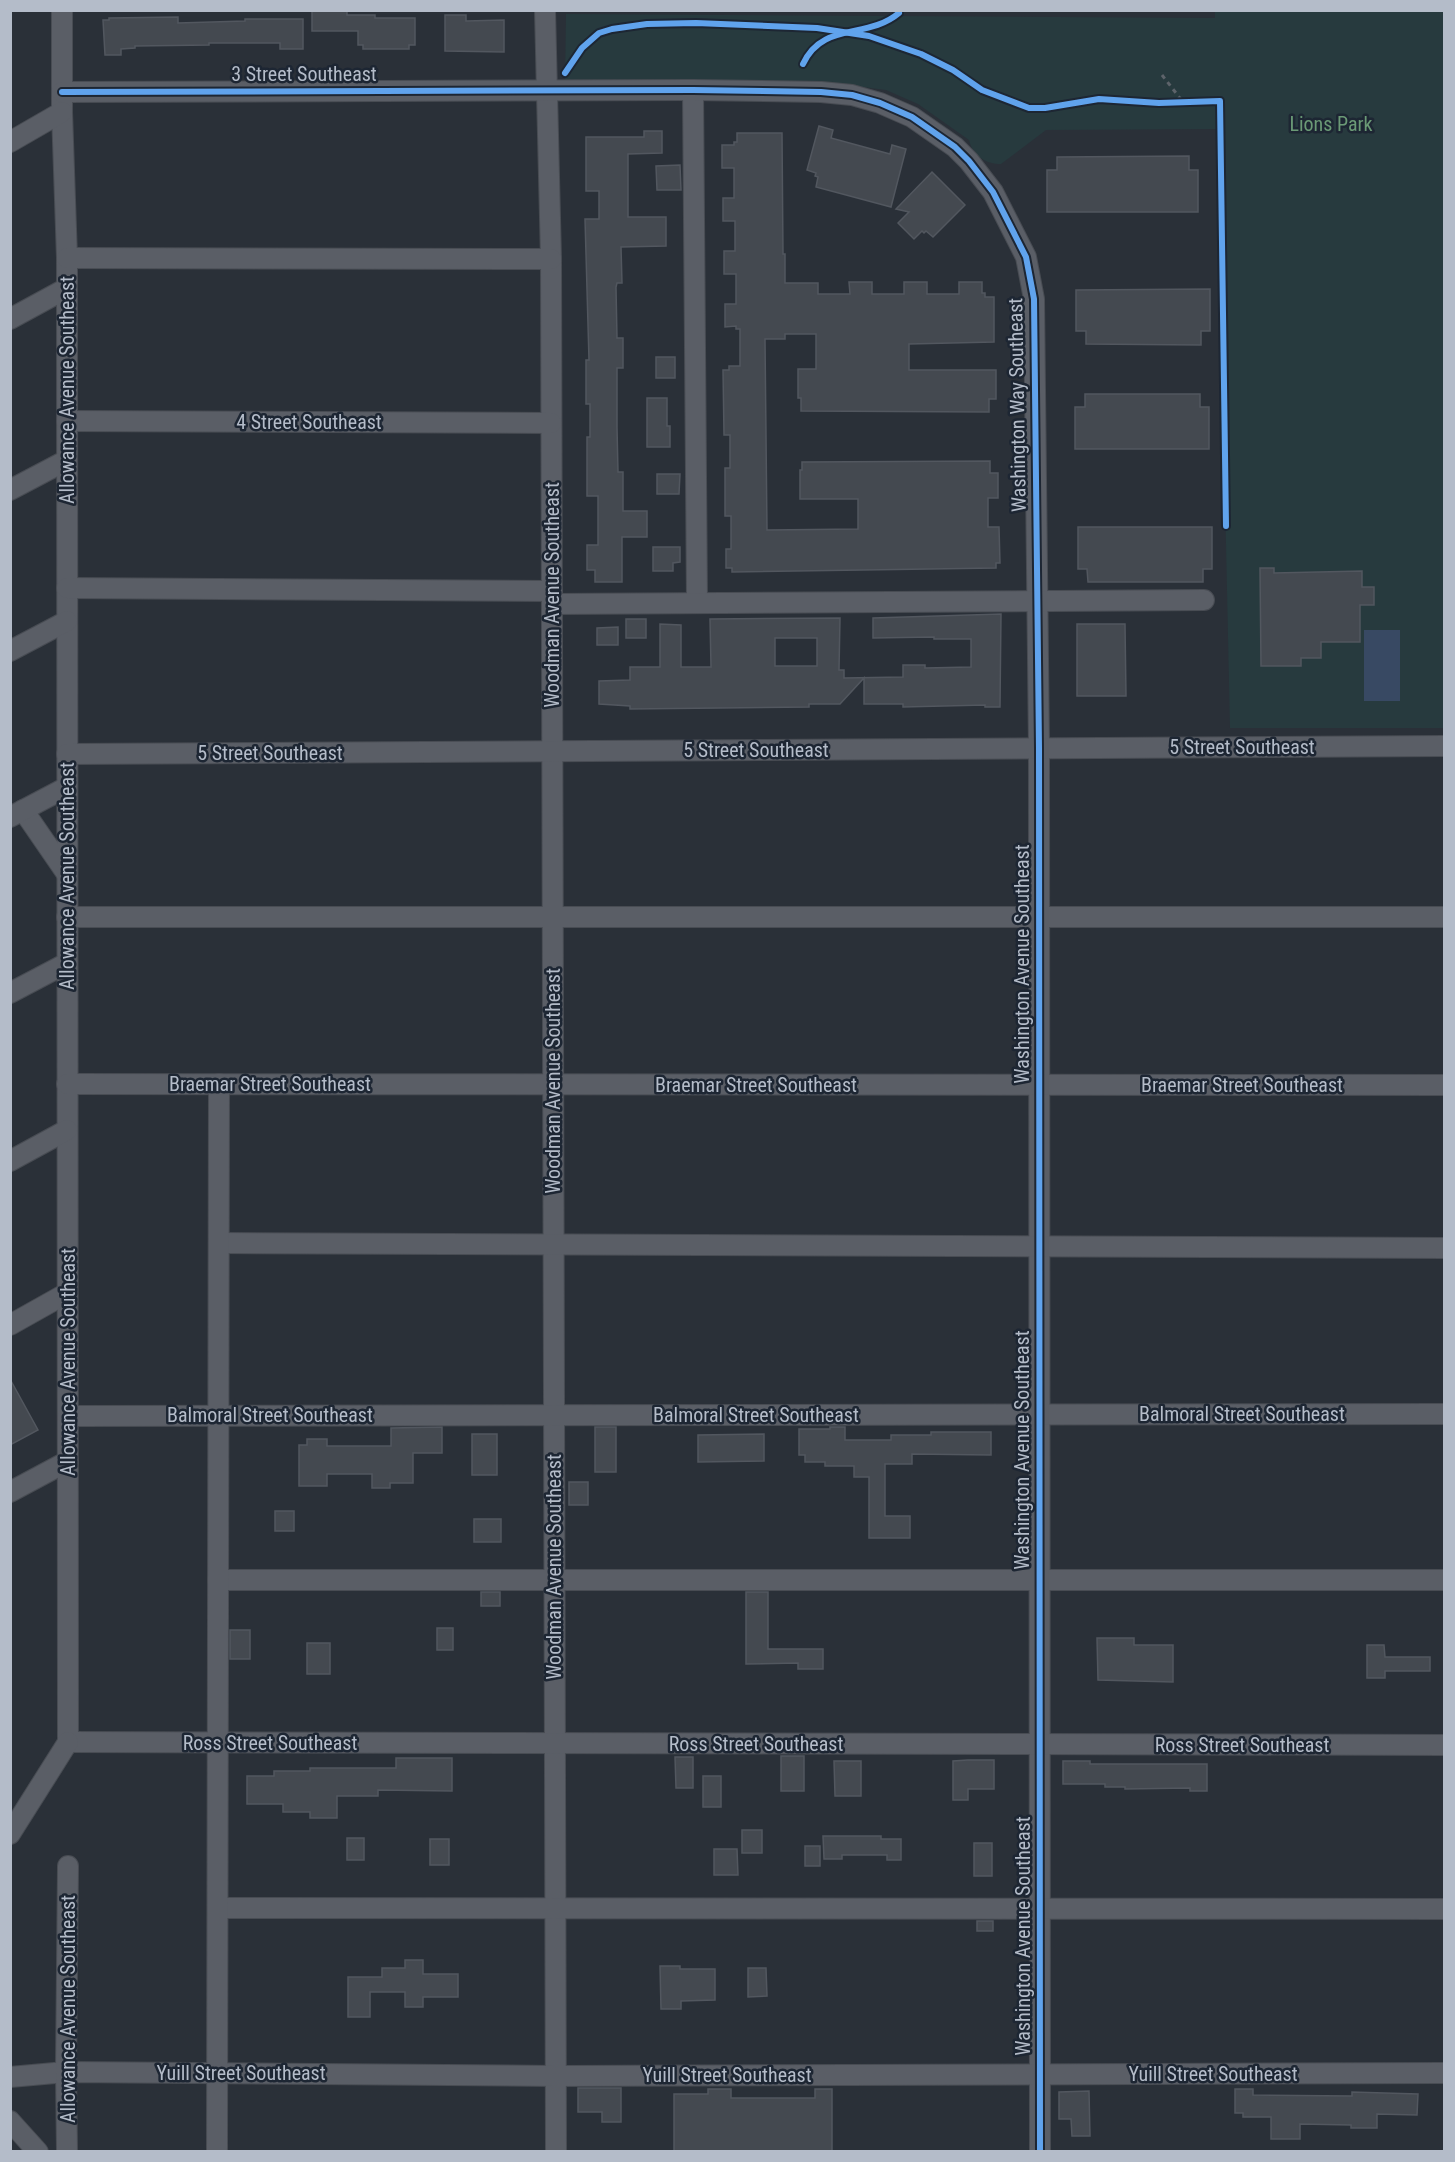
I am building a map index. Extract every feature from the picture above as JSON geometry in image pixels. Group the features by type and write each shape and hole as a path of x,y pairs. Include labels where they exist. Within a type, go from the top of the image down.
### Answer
{"street":[{"name":"Allowance Avenue Southeast","path":"62,10 62,112 67,258 68,1742"},
{"name":"Woodman Avenue Southeast","path":"545,10 551,259 556,2151"},
{"name":"3 Street Southeast","path":"62,92 546,90"},
{"name":"Washington Way Southeast","path":"546,90 820,92 852,95 880,103 912,117 955,147 993,192 1026,257 1034,299 1039,748"},
{"path":"693,90 697,603"},
{"path":"10,142 62,112"},
{"path":"67,258 551,259"},
{"path":"10,319 67,288"},
{"name":"4 Street Southeast","path":"67,421 551,423"},
{"path":"10,490 67,460"},
{"path":"68,588 697,603 1204,600"},
{"path":"10,651 68,621"},
{"name":"5 Street Southeast","path":"68,754 1444,746"},
{"name":"Washington Avenue Southeast","path":"1039,748 1040,2151"},
{"path":"68,787 17,814 68,874"},
{"path":"68,917 1444,916"},
{"path":"10,993 68,963"},
{"name":"Braemar Street Southeast","path":"68,1084 1444,1085"},
{"path":"217,2151 219,1084"},
{"path":"10,1161 68,1130"},
{"path":"219,1243 1444,1248"},
{"path":"10,1324 68,1293"},
{"name":"Balmoral Street Southeast","path":"68,1416 1444,1414"},
{"path":"10,1492 68,1461"},
{"path":"218,1580 1444,1580"},
{"path":"10,1834 68,1742"},
{"name":"Ross Street Southeast","path":"68,1742 1444,1745"},
{"name":"Allowance Avenue Southeast","path":"67,2151 69,1866"},
{"path":"218,1908 1444,1909"},
{"name":"Yuill Street Southeast","path":"10,2077 66,2072 556,2076 1444,2073"},
{"path":"10,2121 38,2151"}],"path":[{"path":"1162,75 1183,102"},
{"path":"1175,102 1192,102"}],"green space":[{"name":"Lions Park","path":"1215,10 1444,11 1444,728 1230,728 1217,129 1046,130 1001,164 995,164 977,155 969,140 918,104 886,90 847,85 565,83 566,14 1215,18"}],"water":[{"path":"1364,630 1400,630 1400,701 1364,701"}],"building":[{"path":"312,10 347,10 347,15 375,15 375,18 415,18 415,45 409,45 409,49 363,49 363,45 358,45 358,31 312,31"},
{"path":"445,15 466,15 466,21 504,20 504,52 445,51"},
{"path":"178,17 178,23 245,21 245,19 303,19 303,49 280,49 280,43 209,43 209,45 135,46 135,48 121,49 121,55 105,55 103,20"},
{"path":"819,126 833,130 831,138 890,154 892,145 906,149 891,207 816,187 818,177 815,176 816,173 807,170"},
{"path":"644,131 662,131 662,153 628,154 628,217 666,217 666,246 621,247 622,283 617,283 616,287 617,338 623,338 623,368 617,368 617,427 618,472 623,472 623,511 647,511 647,537 622,537 622,582 595,582 595,570 587,570 587,545 598,545 598,496 587,496 587,437 590,437 590,404 586,404 586,360 589,360 585,219 599,219 599,191 586,191 586,137 644,137"},
{"path":"737,133 782,133 785,283 818,283 818,294 850,294 849,282 872,282 872,294 904,294 904,282 927,282 927,294 959,294 959,282 982,282 982,293 985,293 985,297 994,297 994,342 909,344 909,370 996,370 996,399 989,399 989,412 801,411 801,398 798,398 798,369 816,369 816,334 785,334 785,339 765,339 767,530 858,529 858,499 800,499 802,462 990,461 990,473 998,473 998,498 988,498 988,527 999,527 1000,563 996,563 996,568 732,572 732,568 726,568 726,549 731,549 731,516 725,516 725,468 730,468 730,435 724,435 723,370 729,370 729,366 740,366 740,329 736,329 736,326 725,327 725,304 736,304 736,274 724,274 724,251 735,251 735,221 723,221 723,198 734,198 734,168 722,168 722,145 734,145 734,142 737,142"},
{"path":"1189,156 1189,170 1198,170 1198,212 1047,212 1047,170 1057,170 1057,157"},
{"path":"680,165 681,190 657,190 656,166"},
{"path":"932,172 965,205 933,237 926,231 924,233 922,231 914,239 898,223 909,212 896,209"},
{"path":"1210,289 1210,331 1201,331 1201,345 1086,344 1086,331 1076,331 1076,290"},
{"path":"656,357 675,357 675,378 656,378"},
{"path":"1085,394 1200,394 1200,407 1209,407 1209,449 1075,449 1075,407 1085,407"},
{"path":"647,398 667,398 670,447 647,447"},
{"path":"657,474 680,474 679,494 657,494"},
{"path":"1078,527 1212,527 1212,569 1203,569 1203,582 1088,582 1087,569 1078,569"},
{"path":"653,547 680,547 680,562 673,563 673,571 653,571"},
{"path":"1260,568 1274,568 1274,573 1362,571 1362,587 1374,587 1374,605 1360,605 1360,642 1321,642 1321,658 1301,658 1301,666 1261,666"},
{"path":"1001,614 1000,707 985,707 985,705 903,707 903,704 864,704 864,678 840,704 809,704 809,707 630,709 630,706 599,704 599,681 630,680 630,667 660,667 660,624 681,625 681,667 711,667 710,619 840,618 839,670 844,670 844,678 903,677 903,665 925,665 925,668 971,667 971,639 873,638 873,618","holes":["775,638 817,638 817,666 775,666"]},
{"path":"626,619 646,619 646,638 626,638"},
{"path":"1077,624 1125,624 1126,696 1077,696"},
{"path":"618,627 618,645 597,645 597,628"},
{"path":"10,1379 38,1430 10,1445"},
{"path":"442,1427 442,1453 413,1453 413,1483 390,1483 390,1488 372,1488 372,1474 327,1474 327,1486 299,1486 299,1445 307,1445 307,1439 327,1439 327,1446 391,1446 391,1428"},
{"path":"595,1427 616,1427 616,1472 595,1472"},
{"path":"830,1427 845,1427 845,1440 891,1440 891,1435 931,1435 931,1432 991,1432 991,1455 912,1454 912,1464 885,1464 885,1516 910,1516 910,1538 869,1538 869,1477 854,1477 854,1466 825,1466 825,1462 805,1462 805,1455 799,1455 799,1429 830,1429"},
{"path":"472,1434 497,1434 497,1475 472,1475"},
{"path":"764,1434 764,1461 698,1462 698,1435"},
{"path":"569,1482 588,1482 588,1505 569,1505"},
{"path":"275,1511 294,1511 294,1531 275,1531"},
{"path":"474,1519 501,1519 501,1542 474,1542"},
{"path":"481,1592 500,1592 500,1606 481,1606"},
{"path":"746,1592 768,1592 768,1649 823,1649 823,1669 798,1669 798,1663 746,1664"},
{"path":"437,1628 453,1628 453,1650 437,1650"},
{"path":"230,1630 250,1630 250,1659 230,1659"},
{"path":"1097,1638 1134,1638 1134,1645 1173,1645 1173,1682 1098,1680"},
{"path":"307,1643 330,1643 330,1674 307,1674"},
{"path":"1367,1645 1384,1645 1385,1657 1430,1657 1430,1671 1385,1671 1385,1678 1367,1678"},
{"path":"781,1756 804,1756 804,1791 781,1791"},
{"path":"675,1757 693,1757 693,1788 676,1788"},
{"path":"396,1758 452,1758 452,1791 378,1790 378,1796 337,1796 337,1818 310,1818 310,1812 283,1812 283,1804 247,1804 247,1776 274,1776 274,1771 310,1771 310,1768 396,1768"},
{"path":"994,1760 994,1789 968,1789 968,1800 953,1800 953,1761"},
{"path":"834,1761 861,1761 861,1796 835,1796"},
{"path":"1063,1761 1090,1761 1090,1764 1207,1764 1207,1791 1190,1791 1190,1788 1125,1789 1125,1787 1105,1787 1105,1784 1063,1784"},
{"path":"703,1776 721,1776 721,1807 703,1807"},
{"path":"742,1830 762,1830 762,1853 742,1853"},
{"path":"823,1836 881,1836 881,1839 901,1839 901,1860 887,1860 887,1855 842,1855 842,1859 824,1859"},
{"path":"347,1838 364,1838 364,1860 347,1860"},
{"path":"430,1839 449,1839 449,1865 430,1865"},
{"path":"974,1843 992,1843 992,1876 974,1876"},
{"path":"805,1846 820,1846 820,1866 805,1866"},
{"path":"714,1849 737,1849 738,1875 714,1875"},
{"path":"977,1921 993,1921 993,1931 977,1931"},
{"path":"405,1960 423,1960 423,1974 458,1974 458,1997 423,1997 423,2007 405,2007 405,1992 370,1992 370,2017 348,2017 348,1977 382,1977 382,1968 405,1968"},
{"path":"660,1966 680,1966 680,1969 715,1969 715,2000 681,2001 681,2009 661,2009"},
{"path":"748,1968 766,1968 767,1996 748,1997"},
{"path":"578,2088 621,2088 621,2122 602,2122 602,2112 578,2112"},
{"path":"708,2089 731,2089 731,2098 815,2098 815,2089 832,2089 832,2151 674,2151 674,2094 708,2094"},
{"path":"1235,2089 1253,2089 1253,2095 1352,2096 1352,2092 1418,2094 1417,2115 1377,2114 1377,2128 1300,2124 1300,2139 1271,2139 1271,2117 1243,2117 1243,2113 1235,2113"},
{"path":"1089,2091 1090,2136 1072,2136 1071,2119 1059,2119 1059,2092"}],"cycle path":[{"path":"803,64 822,42 834,36 887,21 899,13"},
{"path":"565,73 582,48 599,33 612,29 647,24 696,23 817,28 869,36 921,54 953,70 982,90 1029,108 1045,108 1099,99 1159,103 1220,101 1226,526"},
{"path":"62,92 693,90 821,92 852,95 880,103 912,117 955,147 993,192 1026,257 1034,299 1039,748 1040,2152"}]}
